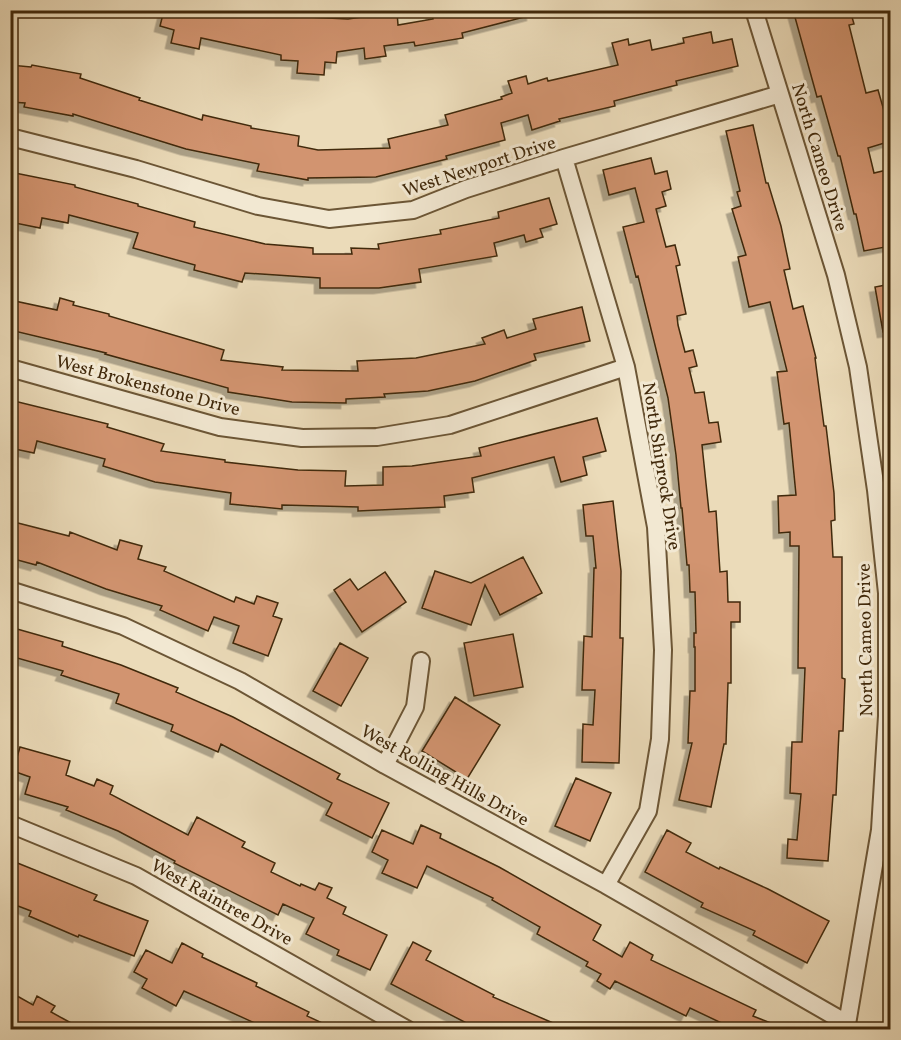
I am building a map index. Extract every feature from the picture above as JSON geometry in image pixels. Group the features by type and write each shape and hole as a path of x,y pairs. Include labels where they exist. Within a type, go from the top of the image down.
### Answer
{"street":[{"name":"North Cameo Drive","path":"754,10 836,275 858,367 876,490 887,593 886,716 880,830 847,1027"},
{"name":"West Newport Drive","path":"10,137 135,169 258,206 329,219 414,210 466,189 780,94"},
{"name":"North Shiprock Drive","path":"564,158 626,367 656,527 663,650 660,728 648,811 606,885"},
{"name":"West Brokenstone Drive","path":"10,368 220,427 302,438 377,437 450,425 626,367"},
{"name":"West Rolling Hills Drive","path":"10,590 134,631 240,681 385,765 606,885 847,1027"},
{"path":"385,765 415,707 421,661"},
{"name":"West Raintree Drive","path":"10,824 136,876 408,1029"}],"building":[{"path":"164,10 261,10 287,16 348,19 397,12 398,25 433,19 431,10 531,10 532,15 462,33 463,38 415,46 414,42 384,46 386,56 365,59 364,48 337,52 336,63 325,62 324,75 297,73 298,61 281,60 281,55 201,38 199,49 171,43 174,30 160,26"},
{"path":"793,10 850,10 854,24 849,25 866,93 878,90 891,135 891,141 868,148 874,173 891,169 891,246 864,251 840,156 838,156 821,96 817,97"},
{"path":"711,32 713,43 732,39 738,66 676,81 677,85 614,101 615,106 559,119 560,121 532,130 528,115 501,123 505,140 446,156 447,159 376,177 308,178 308,180 257,171 259,164 186,149 73,114 73,116 24,107 25,103 10,102 10,65 31,67 32,65 81,74 80,78 202,120 203,115 251,126 251,128 299,136 298,146 318,150 390,148 388,139 448,125 445,115 502,99 501,97 512,93 508,81 526,76 528,84 547,78 548,81 618,65 612,43 628,39 629,45 650,40 652,50 684,43 683,38"},
{"path":"753,125 766,183 768,183 781,226 790,269 784,270 793,309 803,306 816,358 834,493 835,520 831,521 833,557 842,557 842,678 845,679 843,731 839,731 836,795 833,795 828,861 787,858 788,839 797,840 801,794 790,793 792,742 802,742 805,668 798,668 799,546 790,546 790,532 779,533 778,496 796,495 789,423 784,424 777,372 787,371 770,302 749,307 738,257 746,255 732,209 741,206 737,192 740,191 726,131"},
{"path":"651,158 655,174 667,171 671,189 662,192 666,206 656,209 666,247 675,245 680,265 676,266 686,314 677,316 678,325 685,352 693,350 697,366 689,368 695,393 704,392 709,423 718,422 721,442 702,445 709,512 716,511 720,572 727,571 728,602 740,602 740,622 731,622 731,683 728,683 726,744 724,744 711,807 679,800 692,743 688,743 690,691 695,691 695,592 690,592 689,565 687,565 668,398 638,276 636,277 623,227 644,222 635,188 609,195 603,170"},
{"path":"10,172 75,185 75,187 195,222 194,227 265,244 313,248 313,254 352,254 351,248 379,249 378,244 441,234 440,230 499,218 498,212 549,198 557,224 540,229 543,237 526,242 524,235 494,243 497,256 419,269 421,282 379,288 320,288 320,278 245,273 242,282 194,270 195,265 133,248 138,233 69,215 68,223 42,218 40,228 10,222"},
{"path":"891,284 891,331 883,332 875,287"},
{"path":"60,298 74,302 73,305 224,350 221,360 283,367 282,370 358,371 357,361 416,358 485,344 482,338 504,330 507,338 536,329 533,319 582,307 590,341 534,354 536,360 475,381 428,391 346,399 346,403 292,402 228,392 228,388 106,353 10,330 10,300 57,310"},
{"path":"10,400 108,424 107,427 164,444 161,451 225,460 225,462 298,470 346,471 345,486 383,485 383,467 412,466 481,456 479,448 597,418 606,451 583,457 587,475 561,482 554,457 472,478 474,492 444,496 445,507 358,511 358,507 282,505 282,509 230,504 231,493 155,482 103,466 105,459 37,441 34,453 10,448"},
{"path":"613,501 621,571 620,638 623,638 619,763 582,762 583,724 593,725 595,690 582,690 584,636 592,637 594,568 596,568 593,536 586,536 583,505"},
{"path":"10,521 69,536 70,532 117,550 120,540 142,546 138,559 166,567 164,571 234,602 236,597 254,604 257,596 278,603 273,616 282,619 268,656 233,643 239,626 214,617 208,631 160,610 162,606 106,589 37,562 36,565 10,558"},
{"path":"523,557 542,593 500,615 485,585 471,625 422,608 435,571 471,583"},
{"path":"385,572 406,602 362,632 334,590 350,579 358,590"},
{"path":"10,627 63,642 62,646 121,665 178,688 176,692 233,717 340,774 337,779 389,803 372,838 326,815 332,803 221,744 218,752 171,731 173,725 116,703 119,694 61,675 63,671 10,656"},
{"path":"513,634 523,687 474,696 464,643"},
{"path":"340,643 368,658 341,706 313,691"},
{"path":"455,697 500,725 467,779 422,751"},
{"path":"20,747 70,761 66,775 94,786 97,779 113,786 110,794 188,835 197,817 245,842 242,847 275,863 271,872 300,886 301,884 315,890 319,883 332,888 327,898 346,907 343,914 387,935 370,970 337,955 339,950 306,934 314,918 283,904 278,915 174,863 175,861 118,831 66,810 68,807 25,794 30,777 13,771"},
{"path":"576,778 611,793 590,841 555,826"},
{"path":"421,825 441,834 440,838 499,867 601,925 593,940 622,957 630,942 653,955 651,960 756,1010 753,1016 786,1029 734,1029 690,1008 686,1016 615,981 610,989 597,981 601,974 586,966 588,962 537,934 540,927 492,900 493,898 427,866 417,888 382,873 388,860 372,852 382,830 413,844"},
{"path":"667,830 691,843 686,852 719,869 720,867 768,889 829,921 807,963 753,935 755,931 701,907 703,903 645,872"},
{"path":"10,860 97,895 94,900 148,921 134,956 79,935 78,937 29,916 31,911 10,903"},
{"path":"413,942 431,951 426,960 494,995 493,997 567,1029 478,1029 391,984"},
{"path":"182,943 203,954 202,957 257,983 256,986 309,1012 307,1016 335,1029 268,1029 184,991 176,1006 142,988 147,979 134,972 146,950 172,963"},
{"path":"10,992 33,1005 37,996 55,1006 51,1012 82,1029 21,1029 10,1024"}]}
